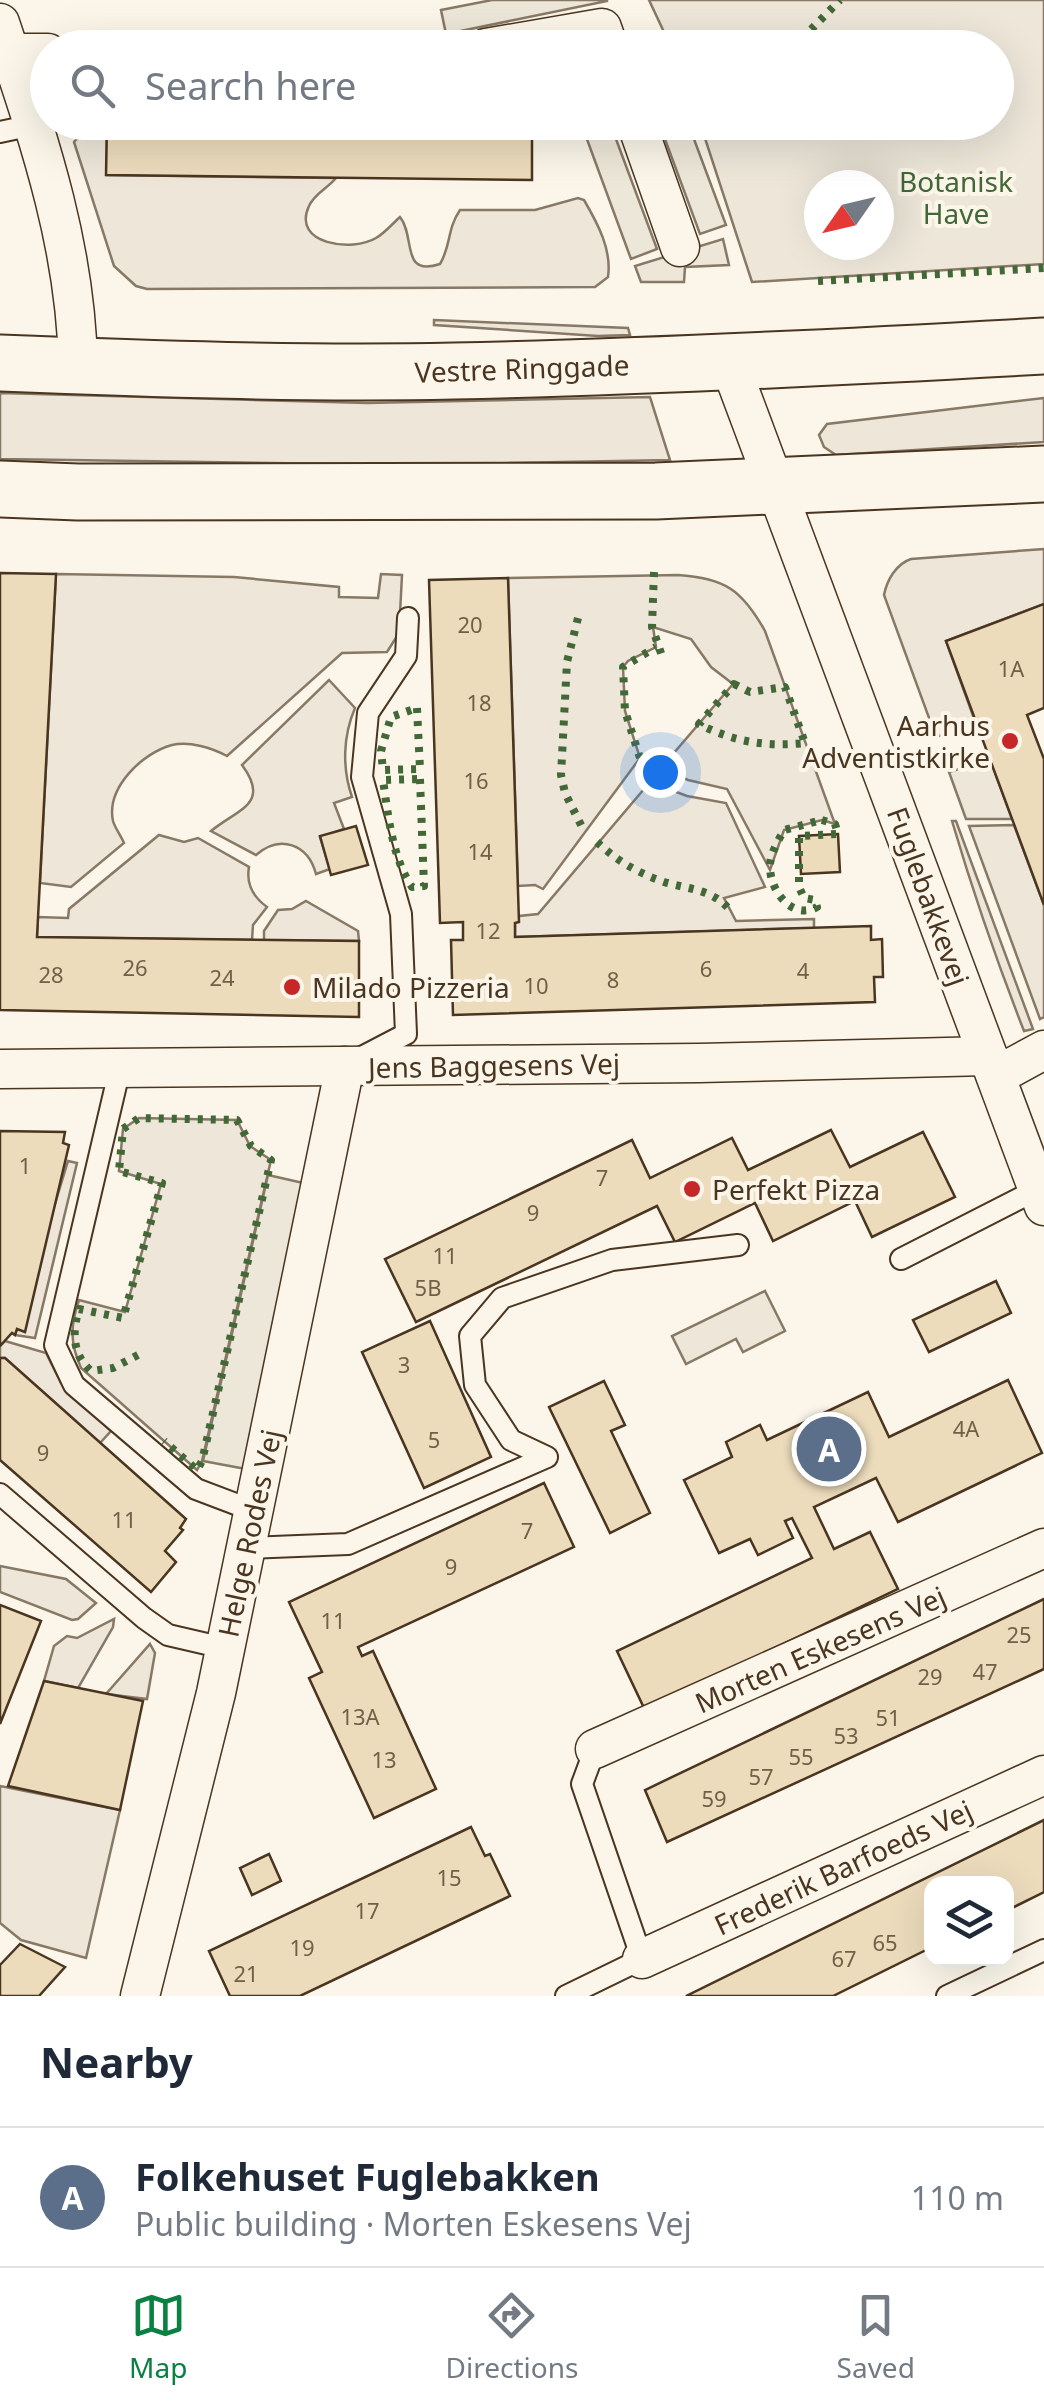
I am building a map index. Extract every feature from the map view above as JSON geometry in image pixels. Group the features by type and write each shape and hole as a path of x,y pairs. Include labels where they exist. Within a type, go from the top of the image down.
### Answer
{"main road":[{"name":"Vestre Ringgade","path":"0,363 452,371 1044,346"},
{"path":"0,489 428,492 776,488 1044,474"}],"street":[{"path":"30,47 5,38 16,128 72,271 78,366"},
{"path":"642,140 680,248"},
{"name":"Fuglebakkevej","path":"729,362 1041,1197"},
{"path":"992,1066 1044,1050"},
{"name":"Helge Rodes Vej","path":"140,1996 224,1648 345,1066"},
{"name":"Jens Baggesens Vej","path":"0,1069 992,1066"},
{"name":"Morten Eskesens Vej","path":"596,1749 1044,1548"},
{"name":"Frederik Barfoeds Vej","path":"642,1959 1044,1775"}],"lane":[{"path":"345,1066 406,1034 401,914 362,777 368,713 406,656 408,618"},
{"path":"120,1068 55,1344 74,1385 196,1489 254,1511"},
{"path":"901,1259 1041,1197"},
{"path":"245,1548 348,1544 547,1458 511,1440 474,1384 470,1336 502,1298 612,1260 738,1245"},
{"path":"0,1494 168,1635 224,1648"},
{"path":"566,1996 642,1959 582,1784 596,1749"},
{"path":"947,1996 1044,1950"}],"green space":[{"name":"Botanisk Have","path":"649,0 1044,0 1044,264 752,282 706,140 1014,140 1014,30 663,30"},
{"path":"107,140 107,175 336,178 309,206 306,219 316,237 340,244 366,242 400,217 414,260 427,267 440,264 460,210 535,210 578,198 584,200 603,237 608,277 595,287 147,289 136,286 114,266 74,142"},
{"path":"723,239 729,265 685,267 684,282 641,282 635,266"},
{"path":"434,320 628,328 630,335 434,325"},
{"path":"0,393 367,403 650,397 670,460 408,465 0,459"},
{"path":"1044,398 1044,442 836,455 824,447 819,435 827,424"},
{"path":"1044,549 1044,604 946,641 976,724 936,737 884,595 890,578 911,559"},
{"path":"56,574 234,577 339,587 339,597 378,598 381,574 402,575 399,633 387,652 342,653 227,756 186,744 172,745 149,756 129,774 115,796 113,821 124,843 71,887 40,883"},
{"path":"678,575 720,583 740,596 757,617 835,824 822,820 784,830 770,870 727,789 688,780 661,768 733,684 711,667 691,639 653,627 656,647 623,667 625,711 640,758 543,889 535,885 518,886 508,578"},
{"path":"329,680 355,708 345,752 352,797 334,803 344,829 320,837 330,869 316,874 307,855 292,845 274,845 256,855 211,831 240,811 252,797 250,778 242,765"},
{"path":"990,759 1012,819 966,819 949,772"},
{"path":"650,782 687,796 726,803 765,887 724,898 736,921 814,919 814,928 515,937 519,916 538,914"},
{"path":"952,821 956,821 1033,1029 1024,1031"},
{"path":"1014,825 1044,905 1044,1017 1040,1019 969,826"},
{"path":"159,835 184,842 198,838 249,867 252,890 267,907 253,925 252,940 37,937 38,917 68,918 69,909"},
{"path":"306,901 358,931 359,941 264,940 264,931 278,910 292,909"},
{"path":"139,1118 237,1120 250,1146 271,1160 197,1470 81,1368 73,1342 79,1300 125,1312 161,1184 119,1171 123,1129"},
{"path":"68,1161 77,1163 35,1338 15,1335"},
{"path":"765,1291 785,1331 743,1352 736,1339 686,1364 672,1336"},
{"path":"5,1341 46,1353 61,1383 111,1431 100,1443 5,1358 0,1358 0,1346"},
{"path":"0,1566 66,1579 96,1603 72,1620 0,1592"},
{"path":"114,1619 78,1688 44,1681 54,1646 67,1636 77,1638"},
{"path":"150,1644 155,1653 147,1699 106,1694"},
{"path":"0,1786 120,1810 86,1958 21,1940 0,1923"}],"shaded area":[{"path":"492,0 607,0 466,30 445,30 441,10"},
{"path":"587,140 616,140 657,249 631,259"},
{"path":"665,140 694,140 726,225 700,234"},
{"path":"268,1175 312,1185 246,1469 203,1461"}],"building":[{"path":"107,140 532,140 532,180 106,175"},
{"path":"0,573 56,574 37,937 359,941 359,1017 0,1010"},
{"path":"508,578 519,922 515,923 515,937 871,926 871,940 882,939 883,977 874,977 875,1002 453,1015 451,940 463,940 463,922 440,923 429,580"},
{"name":"Aarhus Adventistkirke","path":"1044,604 1044,708 1027,715 1044,759 1044,905 946,641"},
{"path":"356,826 368,865 331,875 320,836"},
{"path":"838,834 840,872 801,874 799,836"},
{"path":"831,1130 850,1167 923,1132 955,1197 872,1237 855,1201 773,1241 755,1203 675,1242 657,1206 416,1322 385,1259 632,1140 650,1178 732,1138 748,1170"},
{"path":"0,1131 65,1132 63,1143 69,1145 25,1332 17,1329 0,1346"},
{"path":"996,1281 1011,1313 929,1352 913,1320"},
{"path":"430,1321 491,1457 424,1488 362,1352"},
{"path":"0,1358 5,1358 186,1519 180,1528 183,1530 165,1551 176,1562 151,1592 0,1460"},
{"path":"1008,1380 1042,1453 898,1522 876,1478 814,1507 834,1549 870,1532 898,1589 645,1710 617,1651 812,1558 792,1518 785,1521 793,1538 758,1555 750,1539 719,1553 684,1480 732,1457 726,1442 760,1425 767,1440 868,1392 889,1437"},
{"path":"604,1381 625,1425 611,1431 650,1513 610,1533 549,1407"},
{"path":"544,1483 574,1547 358,1647 362,1656 373,1651 436,1789 374,1818 309,1678 322,1672 289,1602"},
{"path":"1044,1599 1044,1669 667,1842 645,1790"},
{"path":"0,1605 41,1621 0,1724"},
{"path":"44,1681 143,1701 120,1810 8,1786"},
{"path":"1044,1820 1044,1892 1014,1907 1014,1876 930,1876"},
{"path":"471,1827 485,1856 490,1854 510,1896 300,1996 230,1996 209,1951"},
{"path":"269,1854 281,1881 252,1895 240,1868"},
{"path":"924,1879 924,1951 833,1996 686,1996"},
{"path":"20,1944 65,1967 39,1996 0,1996 0,1965"}],"hedge":[{"path":"811,30 840,0"},
{"path":"818,281 1044,268"},
{"path":"654,572 652,627 662,656"},
{"path":"578,618 567,662 561,775 565,793 584,831"},
{"path":"640,758 625,711 623,667 656,647"},
{"path":"734,684 750,692 785,687 805,743 750,742 699,724 734,684"},
{"path":"417,708 420,769 383,770 381,751 391,717 417,708"},
{"path":"420,779 424,886 412,887 395,849 383,780 420,779"},
{"path":"822,820 835,824 838,834 799,836 799,887 804,898 815,900 817,907 800,910 779,895 771,877 771,859 784,830 822,820"},
{"path":"597,842 637,870 706,893 728,908"},
{"path":"138,1355 113,1368 91,1371 80,1357 75,1334 79,1309 123,1318 162,1183 119,1171 123,1129 139,1118 237,1120 251,1146 271,1160 197,1470 164,1441"}],"place":[{"name":"Aarhus Adventistkirke","path":"1010,741"},
{"name":"Milado Pizzeria","path":"292,987"},
{"name":"Perfekt Pizza","path":"692,1189"},
{"name":"Folkehuset Fuglebakken","path":"829,1449"}]}
